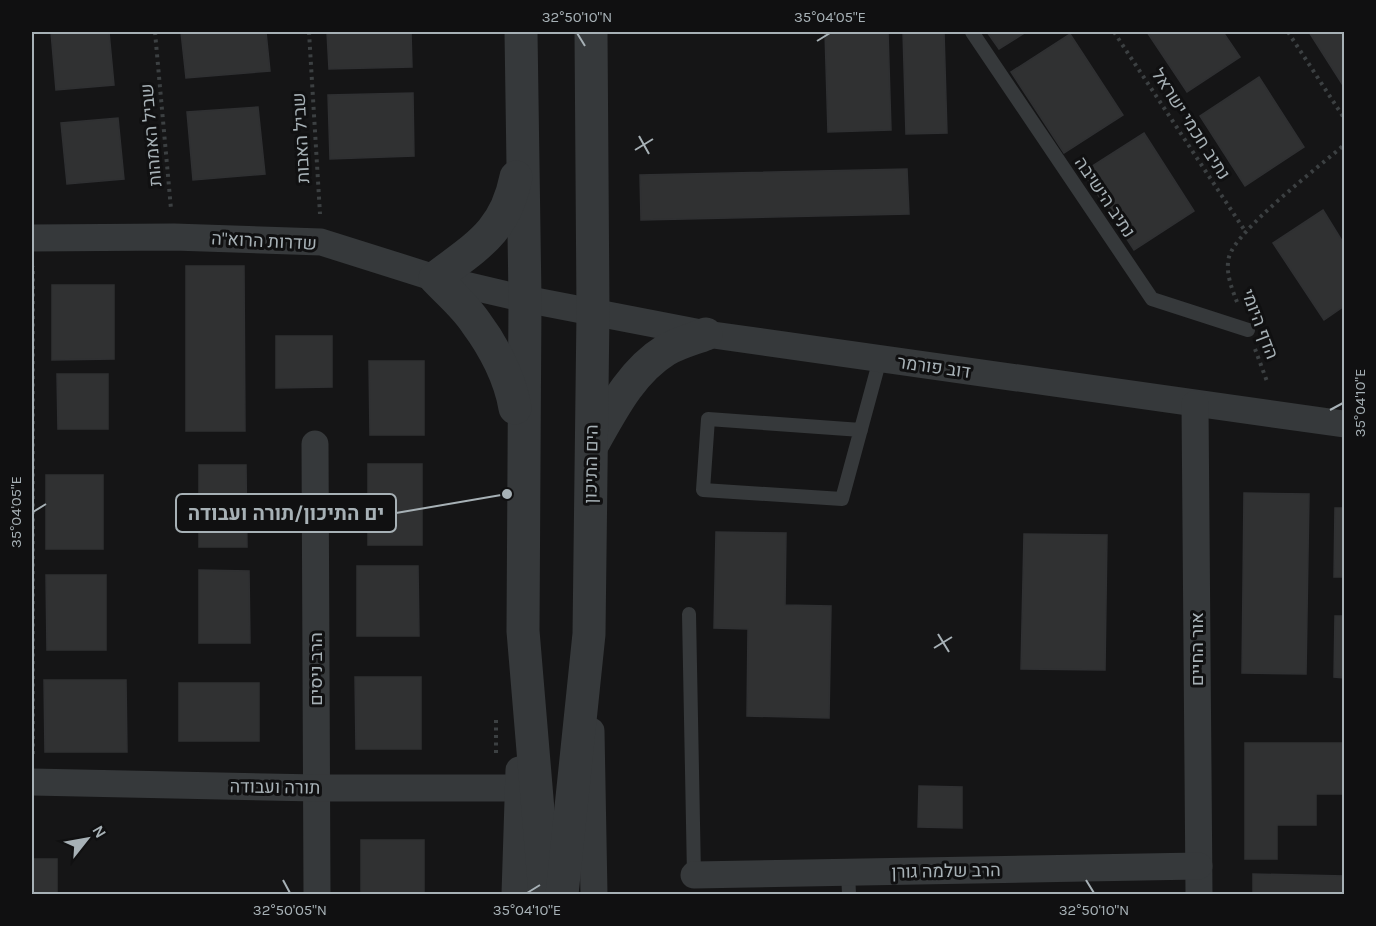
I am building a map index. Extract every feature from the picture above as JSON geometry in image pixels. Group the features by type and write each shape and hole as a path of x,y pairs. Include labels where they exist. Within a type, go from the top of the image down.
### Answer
{"street":[{"path":"515,894 523,631 525,299 521,32"},
{"name":"הים התיכון","path":"562,894 589,634 593,312 591,32"},
{"path":"522,148 512,198 496,228 471,251 435,278 476,322 497,358 512,390 523,457"},
{"name":"שדרות הרוא\"ה","path":"32,238 174,237 321,242 435,278 525,299"},
{"name":"דוב פורמר","path":"525,299 706,334 1344,424"},
{"path":"591,446 616,403 637,374 667,350 706,334"},
{"name":"אור החיים","path":"1196,404 1199,894"},
{"name":"הרב ניסים","path":"315,444 317,894"},
{"path":"523,631 545,894"},
{"path":"589,634 594,894"},
{"name":"תורה ועבודה","path":"32,782 317,788 518,788"},
{"name":"הרב שלמה גורן","path":"694,875 848,883 1199,866"}],"lane":[{"name":"נתיב הישיבה","path":"972,32 1152,299 1248,330"},
{"path":"861,430 708,419 703,490 842,499 861,430 880,359"},
{"path":"689,614 694,875"}],"path":[{"name":"שביל האמהות","path":"155,32 174,237"},
{"name":"שביל האבות","path":"309,32 321,242"},
{"name":"נתיב חכמי ישראל","path":"1114,32 1245,231"},
{"path":"1288,32 1344,118"},
{"name":"הדף היומי","path":"1280,416 1230,283 1229,257 1245,231 1344,145"},
{"path":"32,238 32,782"}],"building":[{"path":"51,32 109,32 114,85 56,90"},
{"path":"181,32 266,32 270,71 186,78"},
{"path":"327,32 411,32 412,67 329,69"},
{"path":"825,32 888,32 891,130 828,132"},
{"path":"903,32 944,32 947,133 906,134"},
{"path":"987,32 1026,32 999,49"},
{"path":"1147,32 1223,32 1240,57 1187,92"},
{"path":"1309,32 1344,32 1344,87"},
{"path":"1070,34 1123,115 1064,153 1011,72"},
{"path":"1259,77 1304,147 1245,186 1200,116"},
{"path":"413,93 414,156 330,159 328,95"},
{"path":"258,107 265,174 193,180 187,112"},
{"path":"118,118 124,179 67,184 61,123"},
{"path":"1144,133 1194,211 1134,250 1083,172"},
{"path":"907,169 909,214 641,220 640,175"},
{"path":"1323,210 1344,244 1344,306 1324,320 1273,243"},
{"path":"186,266 244,266 245,431 186,431"},
{"path":"52,285 114,285 114,359 52,360"},
{"path":"276,336 332,336 332,387 276,388"},
{"path":"369,361 424,361 424,435 370,435"},
{"path":"57,374 108,374 108,429 58,429"},
{"path":"368,464 422,464 422,545 368,545"},
{"path":"199,465 246,465 247,547 199,547"},
{"path":"46,475 103,475 103,549 46,549"},
{"path":"1244,493 1309,494 1306,674 1242,673"},
{"path":"1335,508 1344,508 1344,577 1334,577"},
{"path":"716,532 786,533 785,605 831,606 829,718 747,716 748,629 714,628"},
{"path":"1024,534 1107,535 1105,670 1021,669"},
{"path":"357,566 418,566 419,636 357,636"},
{"path":"199,570 249,571 250,643 199,643"},
{"path":"46,575 106,575 106,650 47,650"},
{"path":"1335,616 1344,616 1344,678 1334,677"},
{"path":"355,677 421,677 421,749 356,749"},
{"path":"44,680 126,680 127,752 45,752"},
{"path":"179,683 259,683 259,741 179,741"},
{"path":"1245,743 1344,743 1344,794 1316,794 1316,825 1277,825 1277,859 1245,859"},
{"path":"919,786 962,787 962,828 918,827"},
{"path":"361,840 424,840 424,894 361,894"},
{"path":"32,859 57,859 57,894 32,894"},
{"path":"1253,874 1344,876 1344,894 1253,894"}],"place":[{"name":"ים התיכון/תורה ועבודה","path":"507,494"}]}
